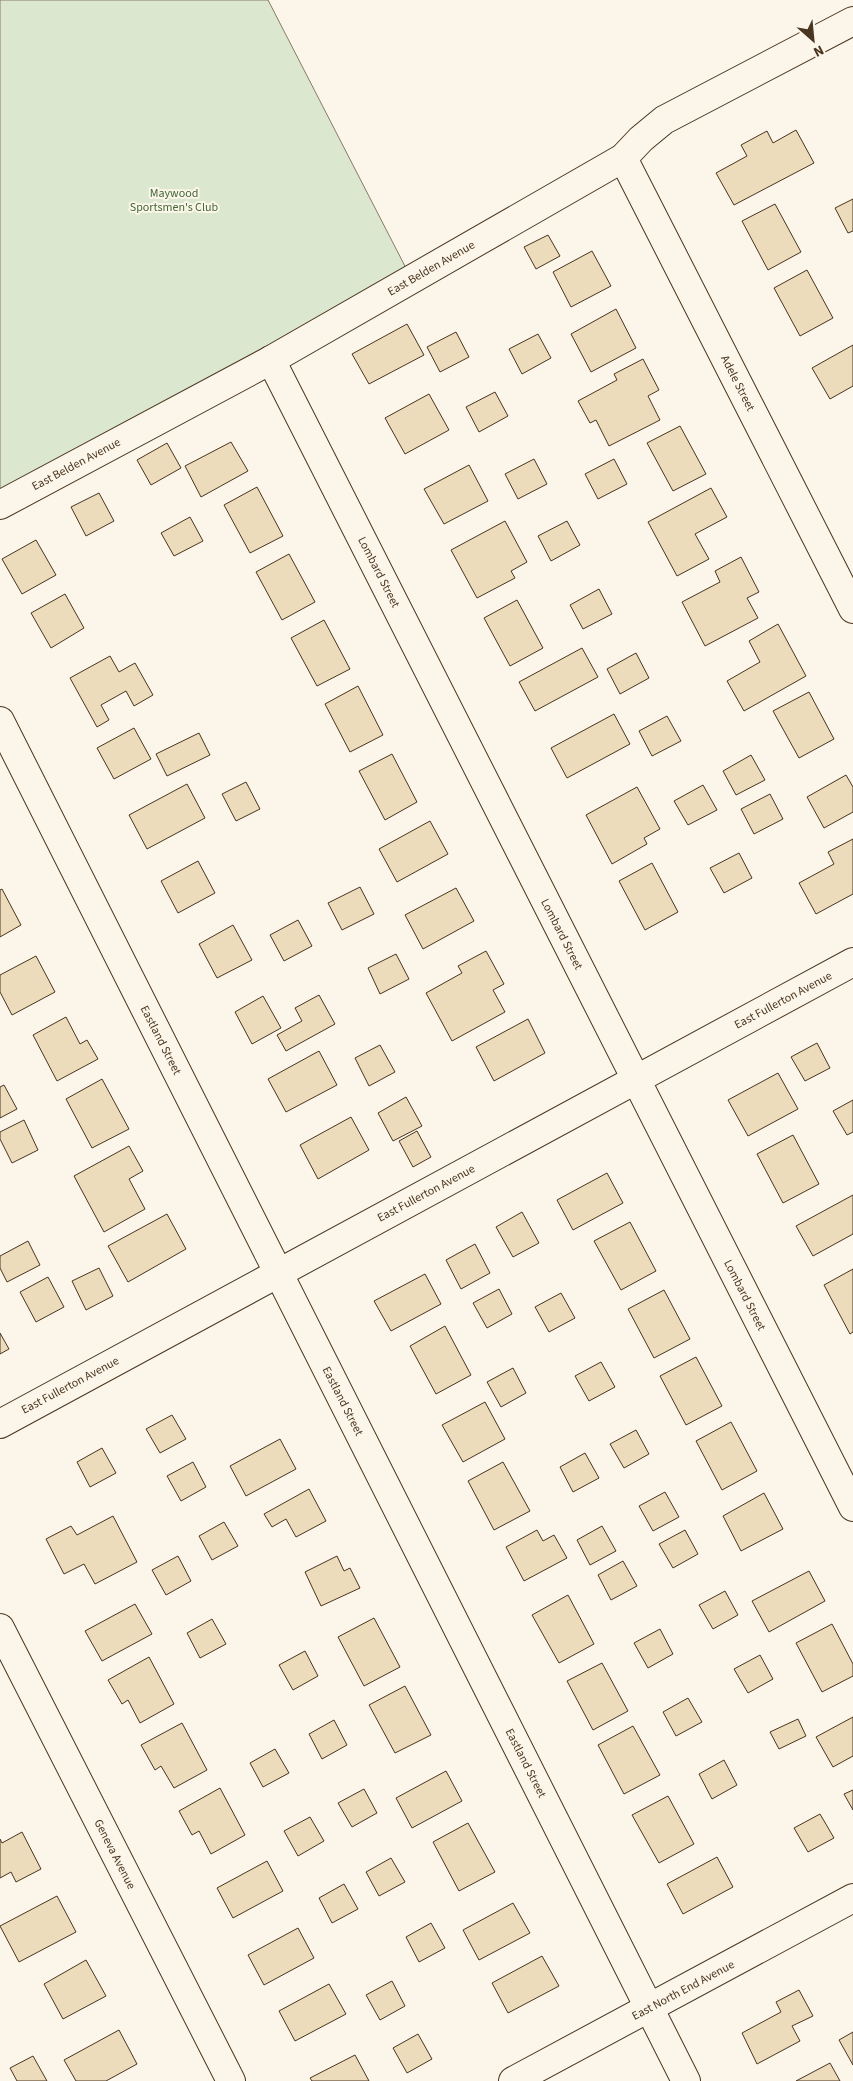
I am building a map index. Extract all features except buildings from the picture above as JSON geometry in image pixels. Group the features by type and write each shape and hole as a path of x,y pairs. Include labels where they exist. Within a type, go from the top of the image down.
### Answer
{"street":[{"name":"East Belden Avenue","path":"0,505 271,360 623,158 641,139 664,120 853,21"},
{"name":"Adele Street","path":"623,158 853,609"},
{"name":"Lombard Street","path":"271,360 853,1507"},
{"name":"Eastland Street","path":"0,721 686,2081"},
{"name":"East Fullerton Avenue","path":"0,1424 853,962"},
{"name":"Geneva Avenue","path":"0,1628 231,2081"},
{"name":"East North End Avenue","path":"513,2081 853,1898"}],"green space":[{"name":"Maywood Sportsmen's Club","path":"0,0 268,0 408,272 0,490"}]}
